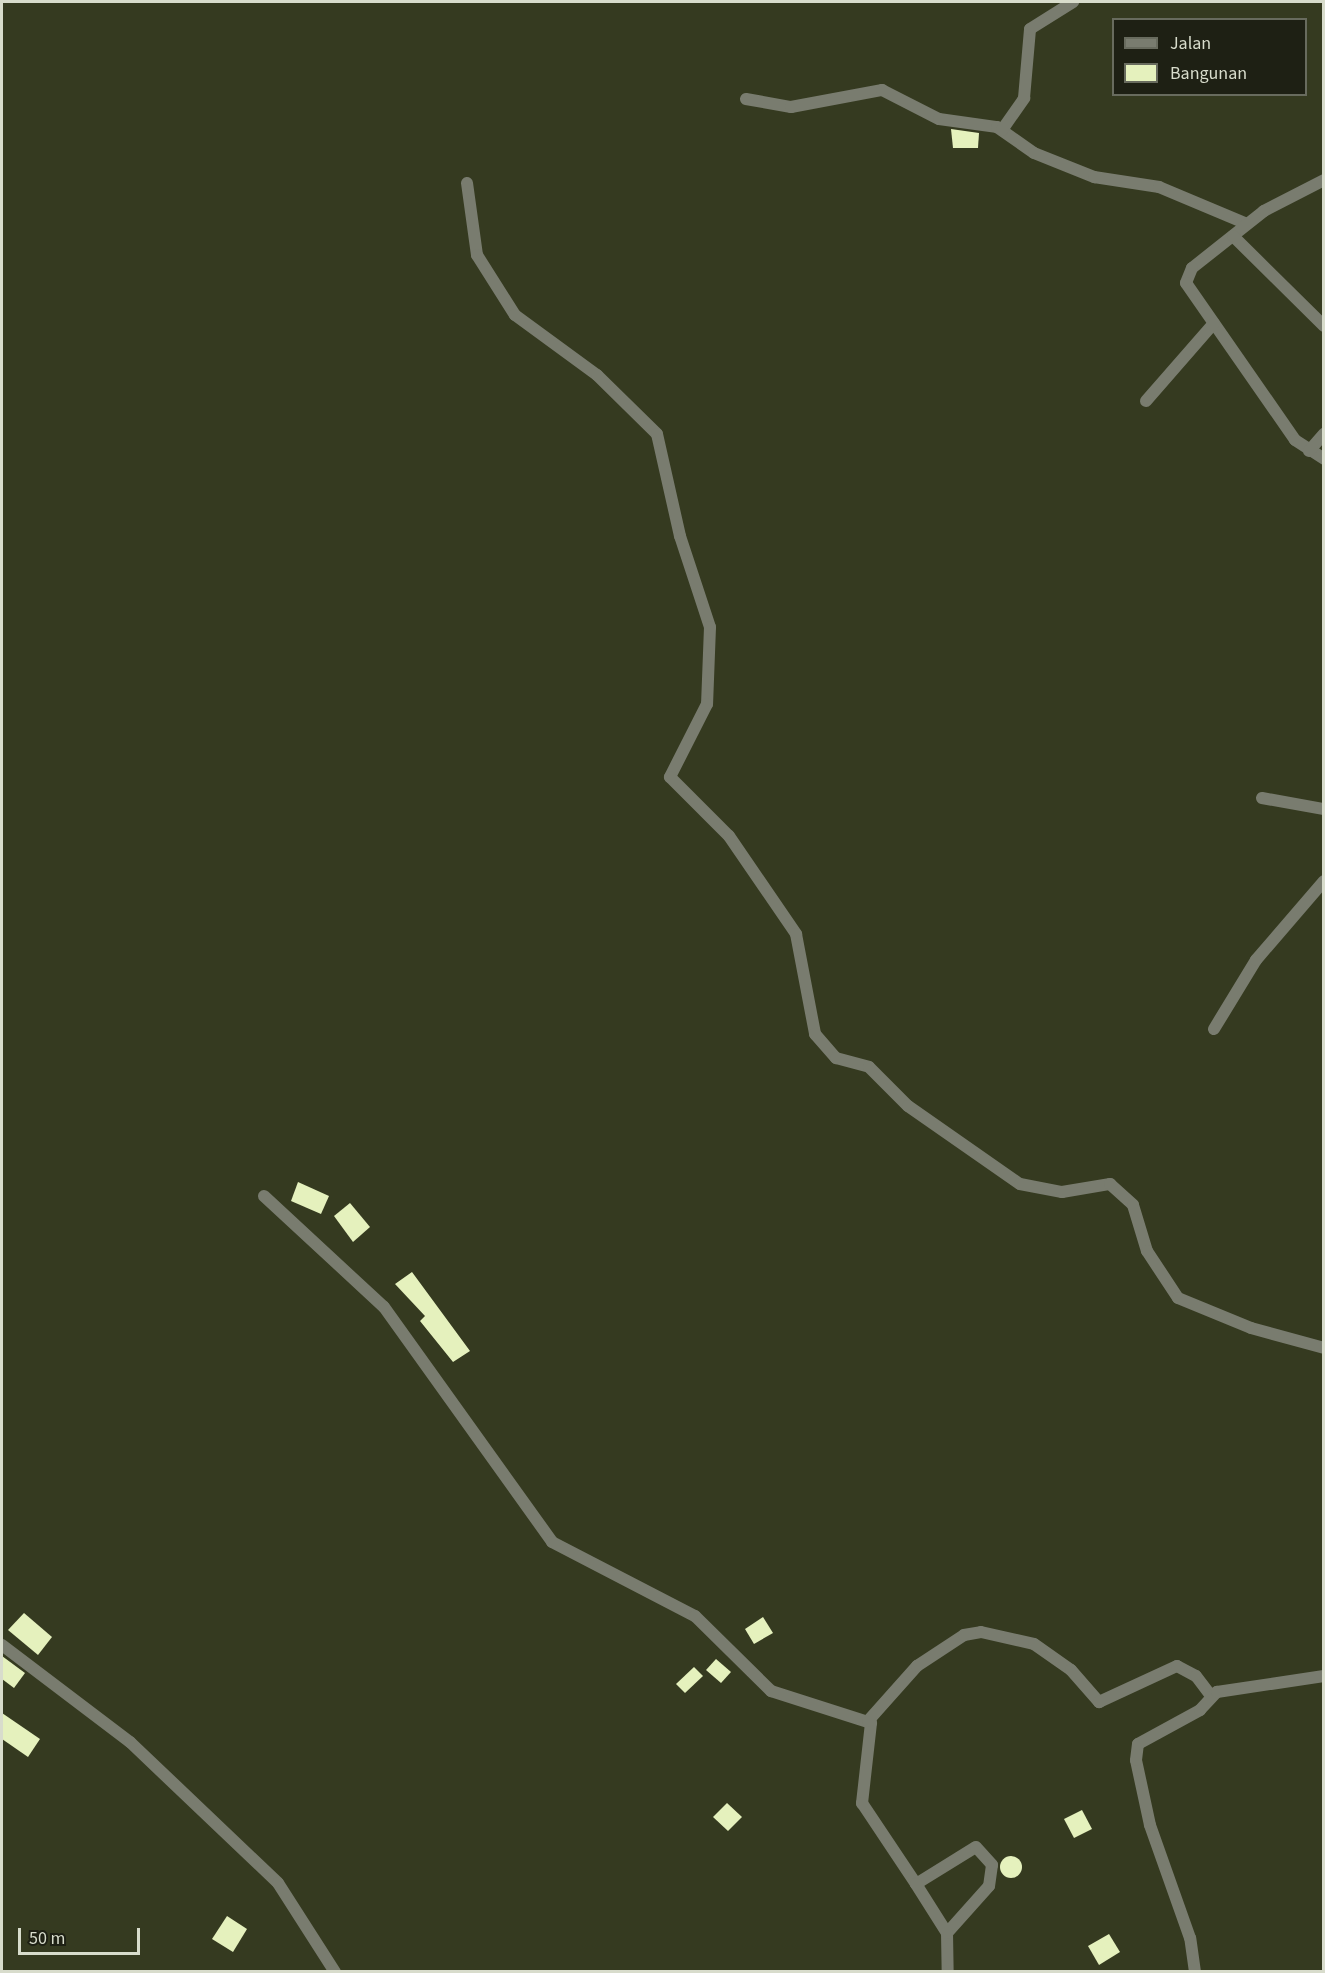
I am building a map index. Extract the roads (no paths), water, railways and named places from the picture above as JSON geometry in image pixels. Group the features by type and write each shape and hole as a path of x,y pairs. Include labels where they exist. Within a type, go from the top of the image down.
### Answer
{"street":[{"path":"1002,130 1024,98 1030,29 1073,2"},
{"path":"746,99 791,107 882,90 939,119 1002,130 1034,153 1094,177 1159,188 1247,224"},
{"path":"1323,180 1270,206 1186,276 1187,286 1309,451 1323,459"},
{"path":"467,183 477,255 515,315 597,375 657,434 680,536 710,627 707,704 670,777 729,836 796,934 815,1034 836,1058 869,1067 908,1107 1020,1184 1062,1192 1110,1184 1133,1205 1147,1251 1178,1298 1262,1332 1323,1348"},
{"path":"1233,236 1323,326"},
{"path":"1146,402 1214,323"},
{"path":"1309,451 1323,434"},
{"path":"1262,798 1323,809"},
{"path":"1215,1029 1258,957 1323,881"},
{"path":"264,1196 379,1301 552,1542 695,1616 771,1691 868,1721"},
{"path":"868,1721 917,1666 964,1635 981,1632 1034,1644 1071,1670 1099,1702 1177,1666 1204,1685 1211,1696"},
{"path":"2,1646 130,1742 278,1883 335,1971"},
{"path":"1196,1971 1190,1938 1161,1867 1136,1755 1140,1740 1202,1709 1211,1696 1323,1676"},
{"path":"868,1721 873,1737 862,1803 947,1933 948,1971"},
{"path":"915,1884 973,1848 989,1860 989,1886 947,1933"}]}
